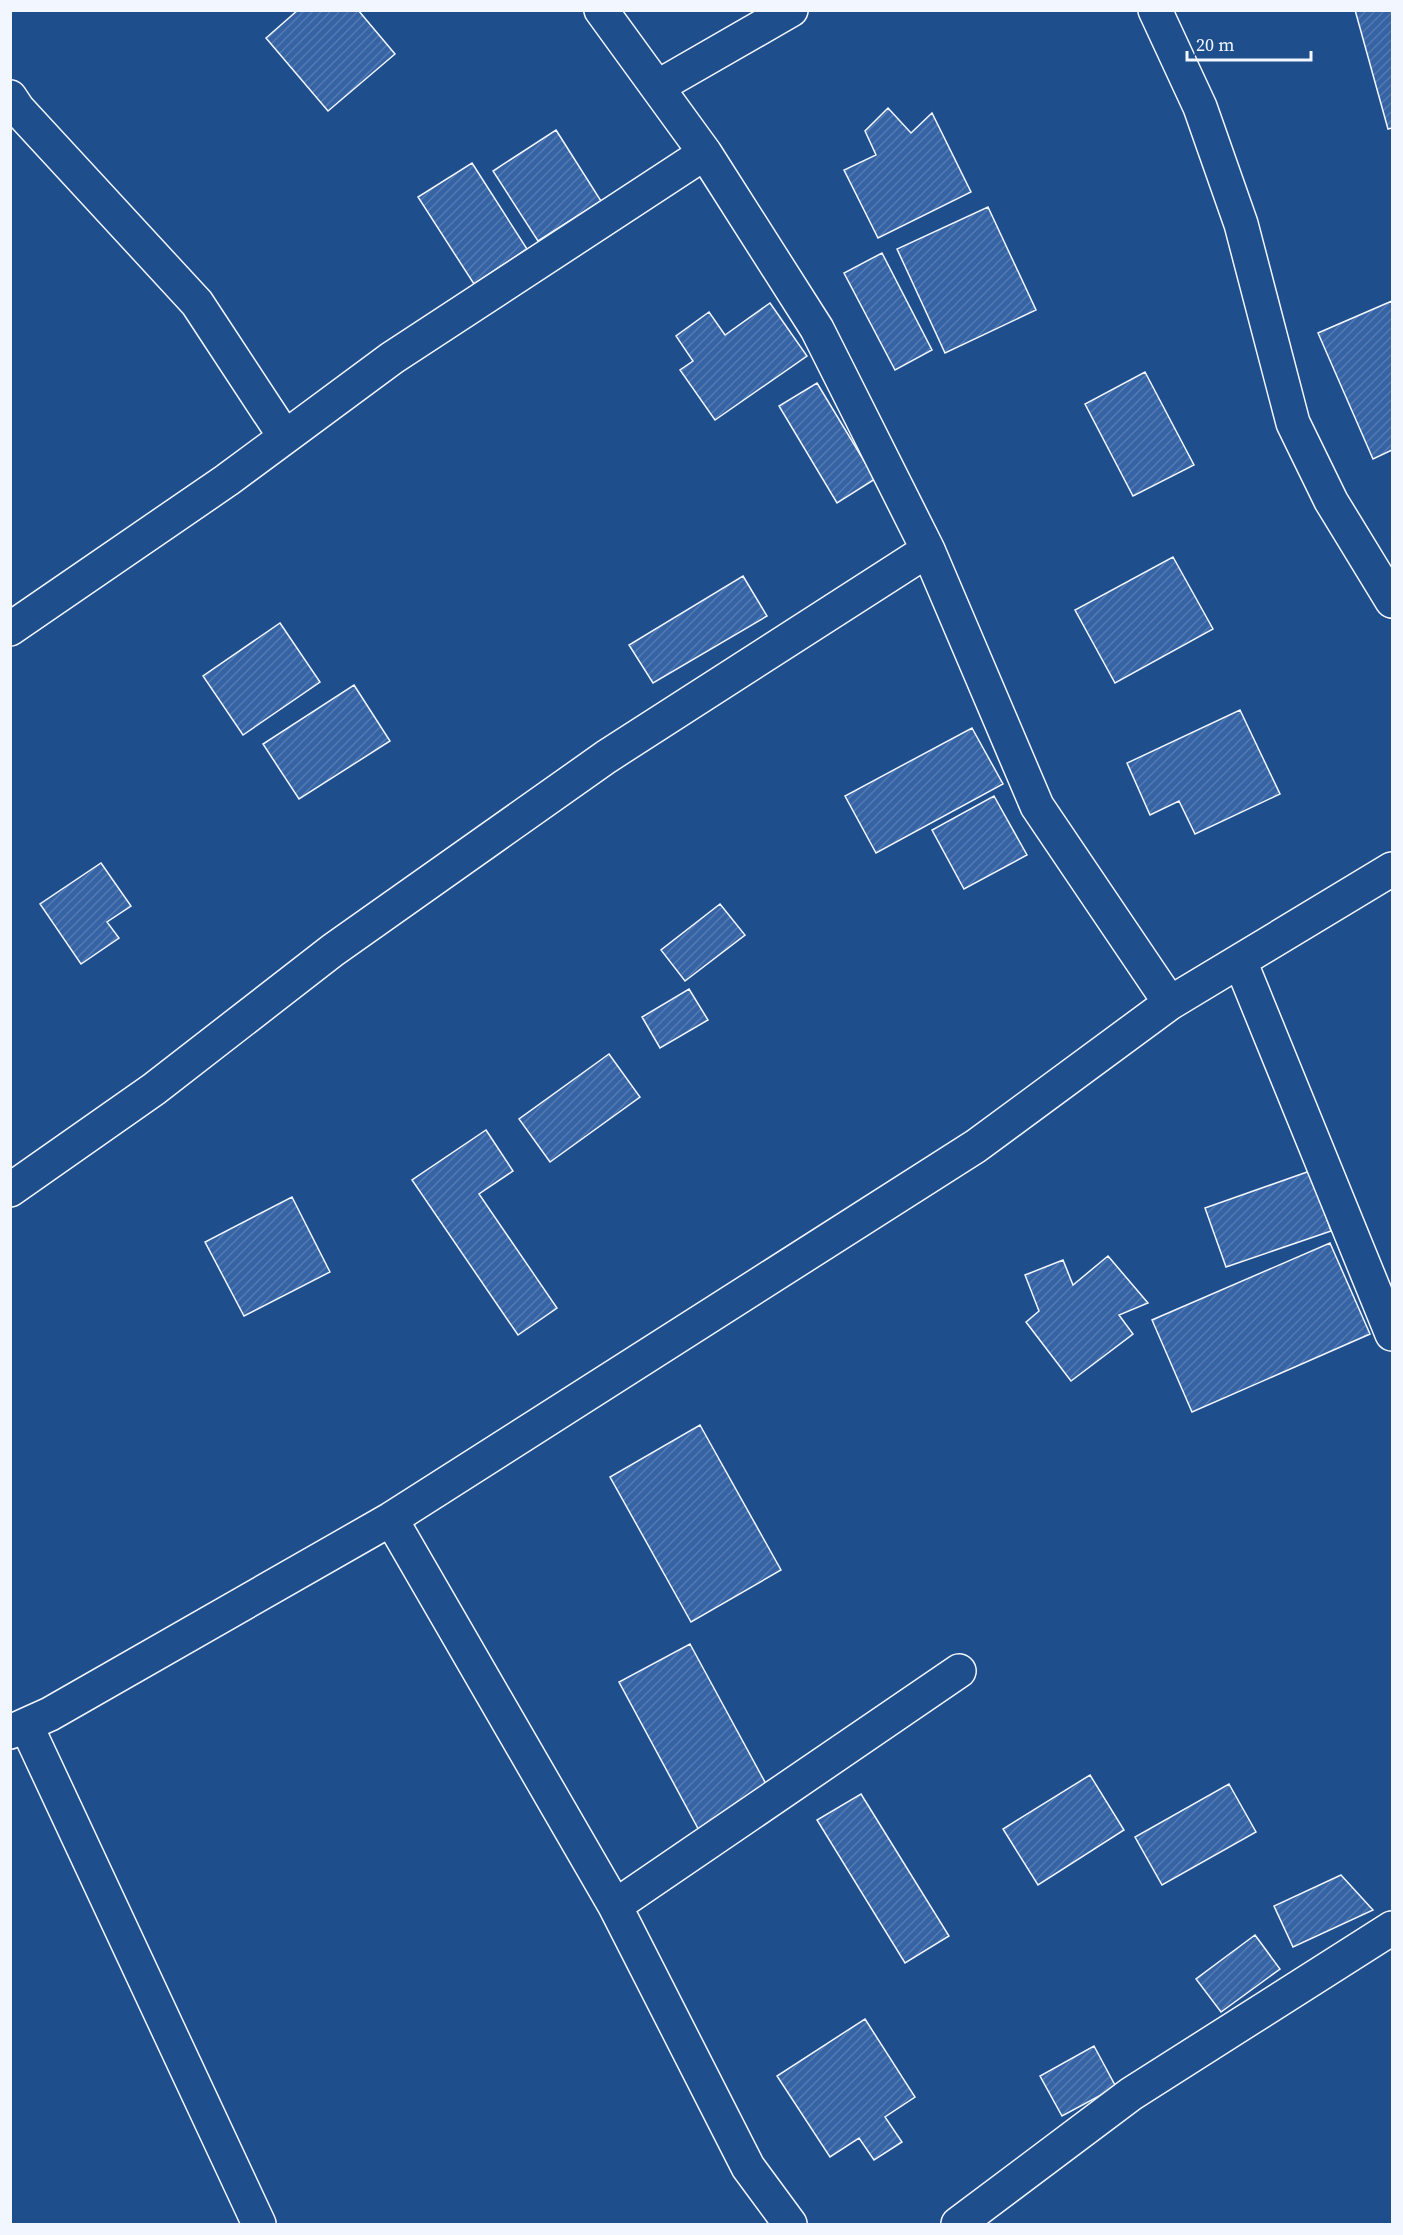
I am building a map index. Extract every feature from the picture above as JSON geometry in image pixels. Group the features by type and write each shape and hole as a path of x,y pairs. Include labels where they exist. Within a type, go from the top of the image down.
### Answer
{"street":[{"path":"601,10 705,153 817,329 928,550 1037,806 1170,1003"},
{"path":"657,87 791,10"},
{"path":"1155,10 1200,107 1241,224 1293,423 1331,501 1392,601"},
{"path":"10,97 18,109 197,303 285,437"},
{"path":"10,629 227,480 392,358 705,153"},
{"path":"10,1190 154,1089 333,950 606,757 928,550"},
{"path":"259,2224 18,1729 50,1714 391,1519 976,1146 1170,1003 1392,869"},
{"path":"1240,962 1392,1334"},
{"path":"391,1519 615,1906 748,2167 790,2224"},
{"path":"615,1906 959,1671"},
{"path":"958,2224 1131,2094 1392,1928"}],"building":[{"path":"298,10 358,10 395,54 328,111 266,38"},
{"path":"1355,10 1392,10 1392,128 1388,129"},
{"path":"888,108 911,133 932,113 971,192 878,238 844,170 876,155 865,131"},
{"path":"556,130 601,201 538,241 493,171"},
{"path":"472,163 527,249 474,284 418,197"},
{"path":"988,207 1036,310 945,353 897,249"},
{"path":"882,253 932,350 895,370 844,273"},
{"path":"1392,301 1392,450 1373,459 1318,333"},
{"path":"770,303 807,356 715,420 680,370 693,361 676,336 709,312 725,335"},
{"path":"1145,372 1194,465 1133,496 1085,404"},
{"path":"817,383 875,479 837,503 779,406"},
{"path":"1173,557 1213,629 1115,683 1075,610"},
{"path":"743,576 767,616 653,683 629,645"},
{"path":"280,623 320,682 243,735 203,676"},
{"path":"354,685 390,741 299,799 263,744"},
{"path":"1240,710 1280,794 1195,834 1179,801 1150,815 1127,763"},
{"path":"972,728 1003,784 876,853 845,796"},
{"path":"994,796 1027,855 964,889 932,830"},
{"path":"101,863 131,906 107,922 119,938 81,964 40,904"},
{"path":"720,904 745,935 685,981 661,950"},
{"path":"689,989 708,1020 660,1048 642,1017"},
{"path":"609,1054 640,1097 550,1162 519,1119"},
{"path":"486,1130 513,1171 479,1194 557,1308 518,1335 412,1180"},
{"path":"1310,1171 1331,1231 1226,1267 1205,1208"},
{"path":"292,1197 330,1272 244,1316 205,1242"},
{"path":"1330,1243 1370,1334 1192,1412 1152,1320"},
{"path":"1108,1256 1148,1303 1119,1315 1133,1334 1071,1381 1026,1322 1039,1311 1025,1275 1063,1260 1073,1285"},
{"path":"700,1425 781,1570 691,1622 610,1477"},
{"path":"690,1644 772,1795 701,1834 619,1682"},
{"path":"1090,1775 1124,1830 1038,1885 1003,1829"},
{"path":"1229,1784 1256,1832 1162,1885 1135,1837"},
{"path":"861,1794 949,1936 905,1963 817,1820"},
{"path":"1341,1875 1373,1910 1293,1947 1274,1906"},
{"path":"1255,1935 1280,1969 1221,2012 1196,1979"},
{"path":"865,2019 915,2097 885,2117 902,2142 874,2160 859,2138 830,2157 777,2076"},
{"path":"1094,2046 1116,2087 1062,2116 1040,2076"}]}
